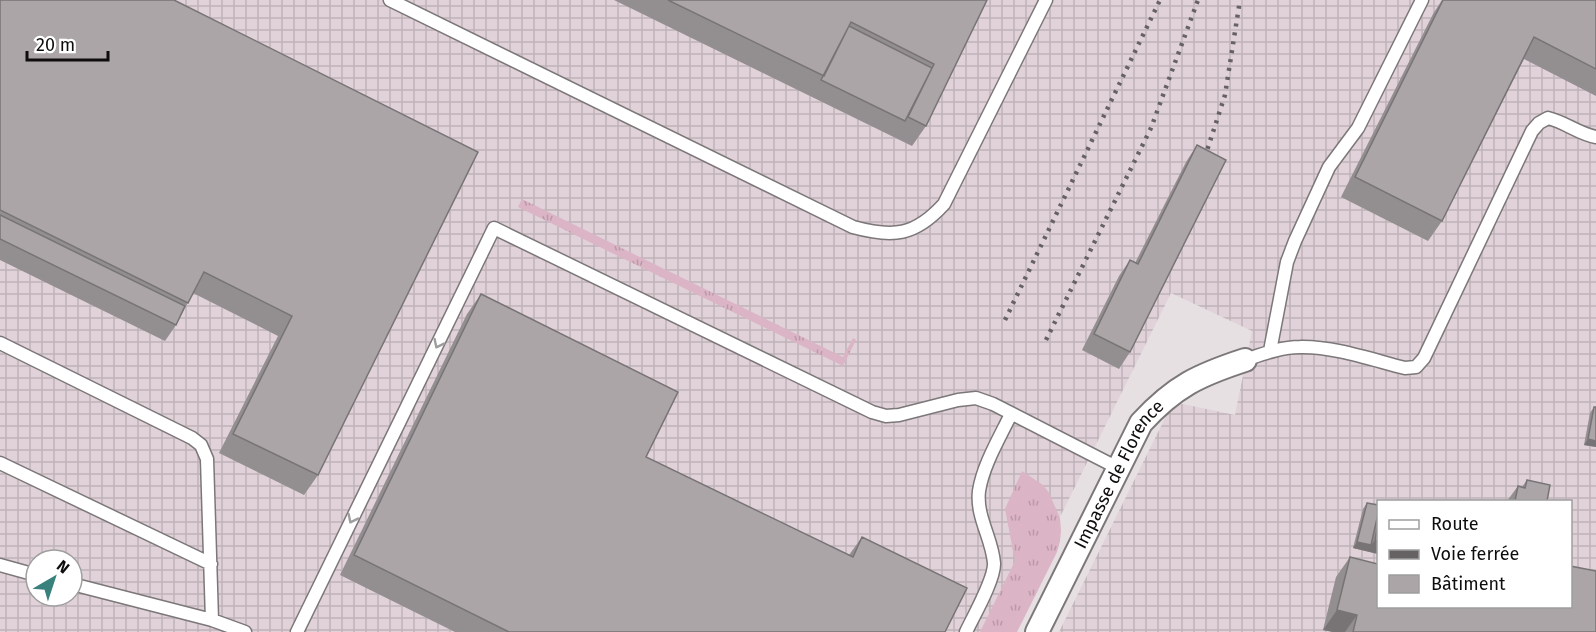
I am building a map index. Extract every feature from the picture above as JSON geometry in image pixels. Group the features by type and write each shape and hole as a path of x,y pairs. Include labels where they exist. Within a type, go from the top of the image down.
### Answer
{"street":[{"name":"Impasse de Florence","path":"1037,632 1142,423 1160,402 1191,381 1245,360"}],"lane":[{"path":"390,0 853,227 880,234 903,232 921,224 933,216 944,204 1046,0"},
{"path":"1270,351 1287,262 1295,241 1329,167 1358,128 1422,0"},
{"path":"1245,360 1270,351 1298,346 1317,347 1405,368 1416,367 1424,358 1532,131 1548,118 1558,120 1587,135 1596,137"},
{"path":"297,632 494,228 872,412 886,416 899,415 958,400 976,399 993,404 1118,468"},
{"path":"0,344 192,438 201,445 207,459 212,620"},
{"path":"966,632 988,585 994,565 979,509 979,490 985,471 1011,414"},
{"path":"0,463 211,564"},
{"path":"0,566 24,572"},
{"path":"84,587 212,620 245,632"}],"shaded area":[{"path":"0,0 1596,0 1596,632 1059,632 1173,402 1235,415 1252,331 1171,293 1003,632 0,632"}],"green space":[{"path":"522,199 843,357 853,338 856,340 843,366 518,207"},
{"path":"1022,471 1043,485 1049,493 1060,518 1060,541 1057,552 1017,632 980,632 1015,561 1005,509"}],"building":[{"path":"0,0 174,0 478,152 318,475 233,434 292,316 204,272 188,303 0,210"},
{"path":"668,0 987,0 926,126 908,117 934,64 851,22 824,76"},
{"path":"1443,0 1596,0 1596,69 1534,37 1442,221 1355,177"},
{"path":"849,26 932,68 905,121 821,80"},
{"path":"1197,145 1226,160 1130,352 1094,334 1130,260 1138,264"},
{"path":"0,215 185,306 176,325 0,239"},
{"path":"481,294 678,392 646,457 853,557 862,537 967,588 945,632 509,632 354,555"},
{"path":"1594,407 1596,407 1596,441 1588,439"},
{"path":"1527,480 1550,485 1547,500 1515,500 1518,486 1525,488"},
{"path":"1367,503 1377,505 1377,518 1371,545 1357,542"},
{"path":"1350,557 1377,564 1377,608 1572,608 1572,566 1596,571 1596,632 1353,632 1357,615 1337,610"}],"railway":[{"path":"1005,320 1160,0"},
{"path":"1046,340 1151,128 1198,0"},
{"path":"1202,166 1225,95 1240,0"}]}
